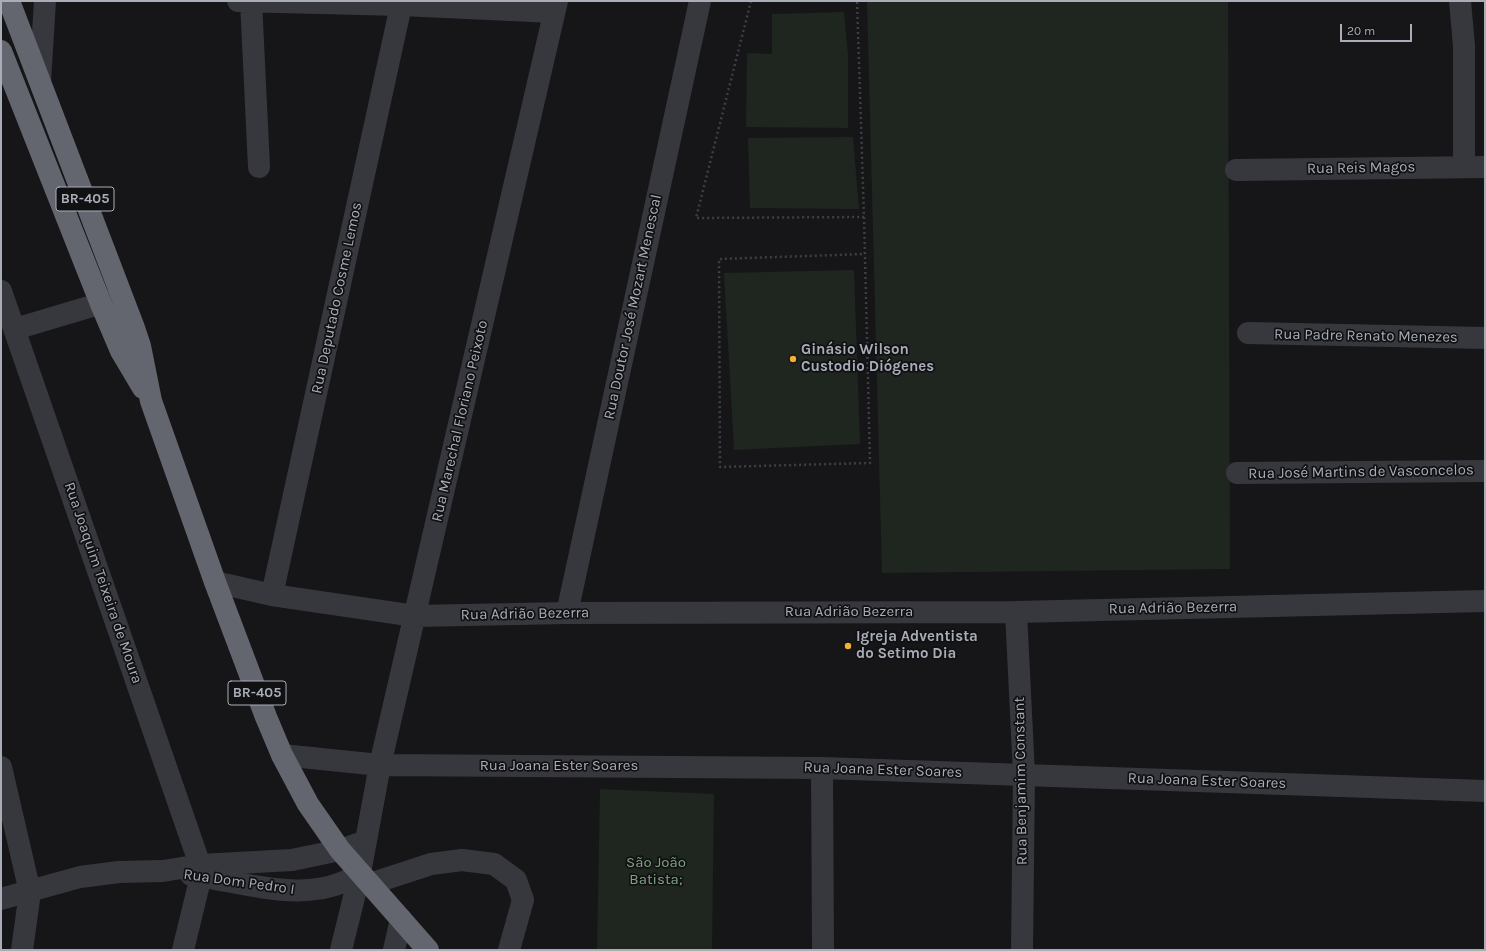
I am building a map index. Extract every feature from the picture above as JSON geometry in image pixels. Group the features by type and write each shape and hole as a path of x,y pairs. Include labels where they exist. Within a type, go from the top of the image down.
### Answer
{"highway":[{"name":"BR-405","path":"9,1 140,346 151,401 215,582 282,755 308,804 340,850 428,950"},
{"name":"BR-405","path":"1,51 121,351 151,401"}],"street":[{"path":"40,81 45,1"},
{"path":"238,1 556,7"},
{"path":"251,1 260,167"},
{"name":"Rua Doutor José Mozart Menescal","path":"567,613 700,1"},
{"path":"1460,1 1474,167"},
{"name":"Rua Deputado Cosme Lemos","path":"272,594 401,3"},
{"name":"Rua Marechal Floriano Peixoto","path":"341,950 365,878 366,842 380,765 556,7"},
{"name":"Rua Reis Magos","path":"1236,170 1474,167"},
{"name":"Rua Joaquim Teixeira de Moura","path":"1,291 201,871"},
{"path":"15,329 122,297"},
{"name":"Rua Padre Renato Menezes","path":"1248,333 1485,338"},
{"name":"Rua José Martins de Vasconcelos","path":"1237,473 1485,470"},
{"name":"Rua Adrião Bezerra","path":"215,582 272,594 415,616 567,613 1016,612 1485,601"},
{"name":"Rua Benjamim Constant","path":"1016,612 1024,774 1022,950"},
{"name":"Rua Joana Ester Soares","path":"282,755 380,765 822,768 1485,791"},
{"path":"1,767 30,892 22,950"},
{"path":"822,768 824,950"},
{"path":"340,850 366,842"},
{"name":"Rua Dom Pedro I","path":"1,899 80,877 119,872 201,871 292,860 340,850"},
{"name":"Rua Dom Pedro I","path":"201,871 274,889 299,891 322,889 348,881 431,864 462,860 494,864 516,880 523,900 509,950"},
{"path":"184,950 201,871"},
{"path":"394,950 401,919"}],"path":[{"path":"751,1 696,218 864,217"},
{"path":"857,1 864,217 865,254 870,463 720,467 718,259 865,254"}],"green space":[{"path":"867,1 1228,1 1230,569 882,573"},
{"path":"844,12 848,55 848,128 746,127 747,53 772,54 772,14"},
{"path":"853,137 859,209 750,208 748,138"},
{"name":"Ginásio Wilson Custodio Diógenes","path":"854,270 860,444 734,450 724,273"},
{"name":"São João Batista;","path":"600,789 714,794 712,950 597,950"}],"place":[{"name":"Ginásio Wilson Custodio Diógenes","path":"793,359"},
{"name":"Igreja Adventista do Setimo Dia","path":"848,646"}]}
